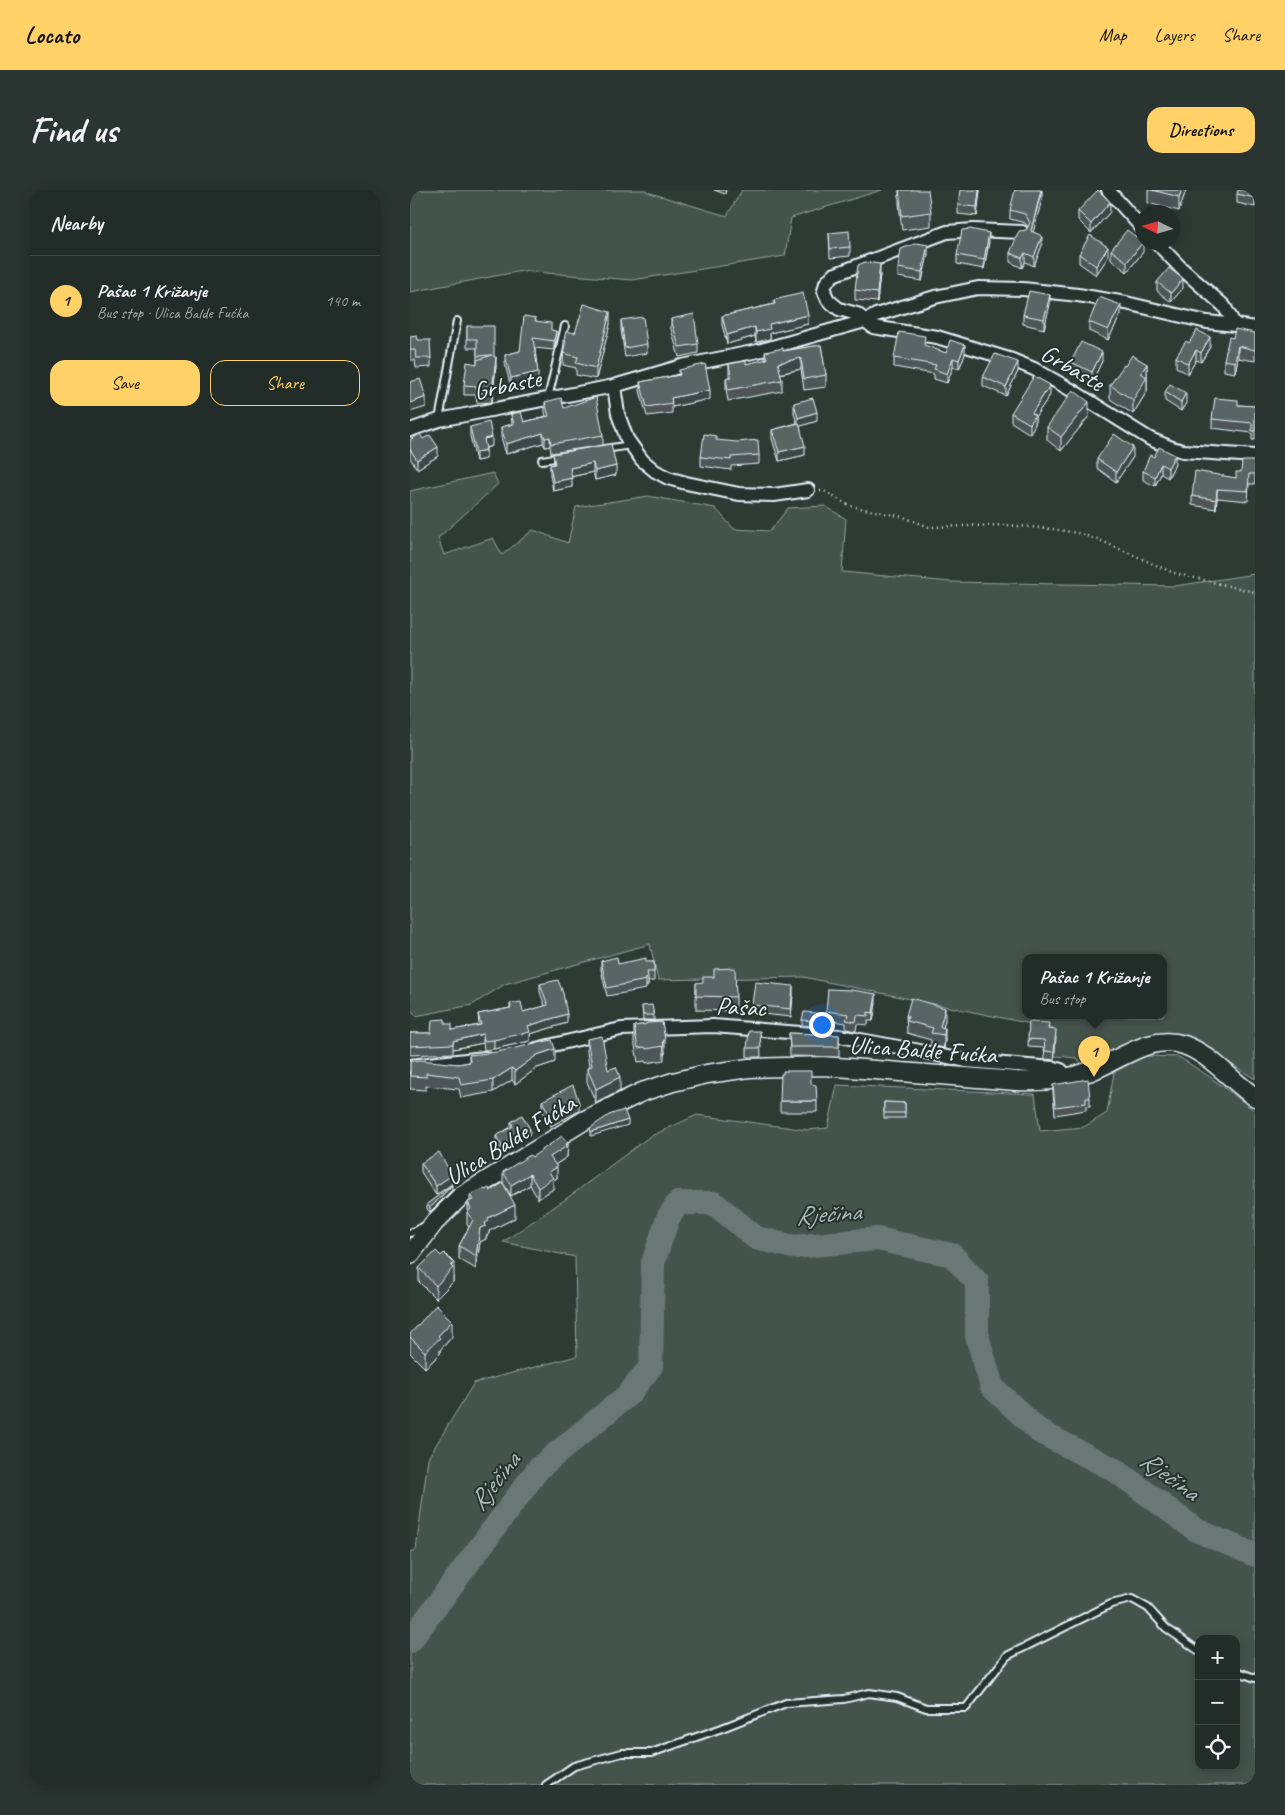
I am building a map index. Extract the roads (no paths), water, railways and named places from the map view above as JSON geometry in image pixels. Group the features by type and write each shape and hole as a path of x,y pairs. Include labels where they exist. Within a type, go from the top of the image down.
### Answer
{"main road":[{"name":"Ulica Balde Fućka","path":"410,1255 434,1223 460,1197 585,1120 642,1092 707,1074 749,1068 824,1066 1043,1082 1090,1071 1153,1043 1171,1042 1198,1052 1255,1097"}],"street":[{"path":"1108,190 1135,220"},
{"name":"Grbaste","path":"1022,232 973,230 947,232 833,275 826,283 824,291 828,300 840,309 857,314 873,327 937,337 1012,360 1034,369 1073,390 1128,427 1172,448 1183,451 1255,456"},
{"path":"1164,250 1224,306 1234,325"},
{"name":"Grbaste","path":"410,430 439,420 614,386 682,366 758,351 864,321 876,315 935,297 978,288 1078,294 1207,322 1255,328"},
{"path":"614,386 618,414 627,439 642,460 655,471 668,478 686,484 739,494 774,495 808,490"},
{"name":"Pašac","path":"526,1051 621,1029 713,1026 840,1036 966,1061 1054,1068 1061,1070 1067,1077"},
{"path":"410,1066 494,1057"}],"lane":[{"path":"439,420 457,320"},
{"path":"548,398 566,326"},
{"path":"599,450 631,445"},
{"path":"542,460 572,455"},
{"path":"410,1233 421,1226 434,1223"},
{"path":"546,1785 574,1766 622,1753 651,1753 786,1703 844,1700 869,1693 897,1697 926,1708 966,1708 1008,1656 1111,1604 1132,1599 1148,1608 1166,1628 1195,1648"},
{"path":"1240,1672 1255,1678"}],"waterway":[{"name":"Rječina","path":"410,1641 539,1468 629,1394 651,1366 653,1263 668,1218 678,1203 714,1203 756,1238 794,1247 877,1239 952,1255 977,1282 977,1336 992,1387 1040,1432 1115,1470 1196,1530 1255,1555"}],"place":[{"name":"Pašac 1 Križanje","path":"1094,1077"}]}
